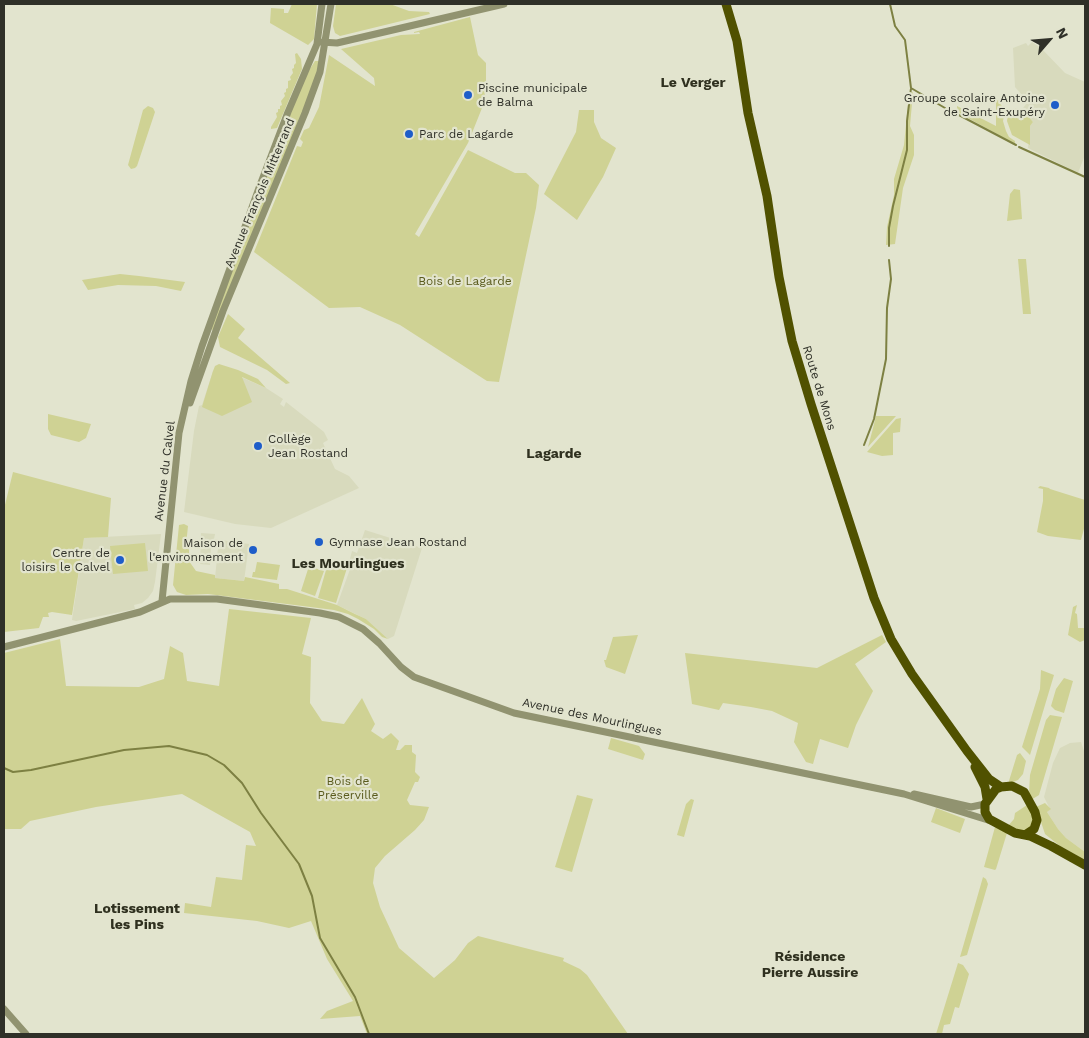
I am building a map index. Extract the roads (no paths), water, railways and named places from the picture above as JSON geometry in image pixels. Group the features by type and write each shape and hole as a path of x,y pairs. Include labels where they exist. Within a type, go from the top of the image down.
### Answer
{"main road":[{"name":"Route de Mons","path":"726,4 738,41 748,113 767,196 788,327 810,404 885,626 909,669 967,751 989,779 1001,787"},
{"name":"Route de Mons","path":"967,751 985,787 986,801"},
{"path":"1051,846 1042,837 1036,824 1036,816 1024,792 1012,786 1001,787 993,791 986,801 985,812 991,821 1015,833 1025,835 1051,846 1085,865"},
{"path":"1025,835 1032,831 1036,824"}],"street":[{"name":"Avenue François Mitterrand","path":"205,348 223,311 305,113 320,72 322,4"},
{"name":"Avenue François Mitterrand","path":"205,348 282,126 321,42 331,4"},
{"path":"321,42 337,43 504,4"},
{"name":"Avenue du Calvel","path":"165,600 185,426 205,348"},
{"name":"Avenue des Mourlingues","path":"165,600 217,599 329,614 363,629 401,667 414,677 514,713 904,794 991,821"},
{"path":"4,647 140,612 165,600"},
{"name":"Avenue des Mourlingues","path":"904,794 918,794 971,807 986,801"},
{"path":"4,1009 26,1034"}],"waterway":[{"path":"889,246 889,228 893,206 907,150 907,121 911,88 905,40 895,26 890,4"},
{"path":"911,88 945,108"},
{"path":"957,114 1016,145"},
{"path":"1019,147 1085,177"},
{"path":"864,445 874,419 886,359 887,308 891,279 889,260"},
{"path":"4,768 13,772 31,770 124,750 169,746 207,755 224,765 242,783 261,813 299,864 312,896 320,938 355,997 369,1034"}],"place":[{"name":"Piscine municipale de Balma","path":"468,95"},
{"name":"Groupe scolaire Antoine de Saint-Exupéry","path":"1055,105"},
{"name":"Parc de Lagarde","path":"409,134"},
{"name":"Collège Jean Rostand","path":"258,446"},
{"name":"Gymnase Jean Rostand","path":"319,542"},
{"name":"Maison de l'environnement","path":"253,550"},
{"name":"Centre de loisirs le Calvel","path":"120,560"}],"district":[{"name":"Le Verger","path":"693,83"},
{"name":"Lagarde","path":"554,454"},
{"name":"Les Mourlingues","path":"348,564"},
{"name":"Lotissement les Pins","path":"137,918"},
{"name":"Résidence Pierre Aussire","path":"810,966"}],"park label":[{"name":"Bois de Lagarde","path":"465,281"},
{"name":"Bois de Préserville","path":"348,788"}]}
